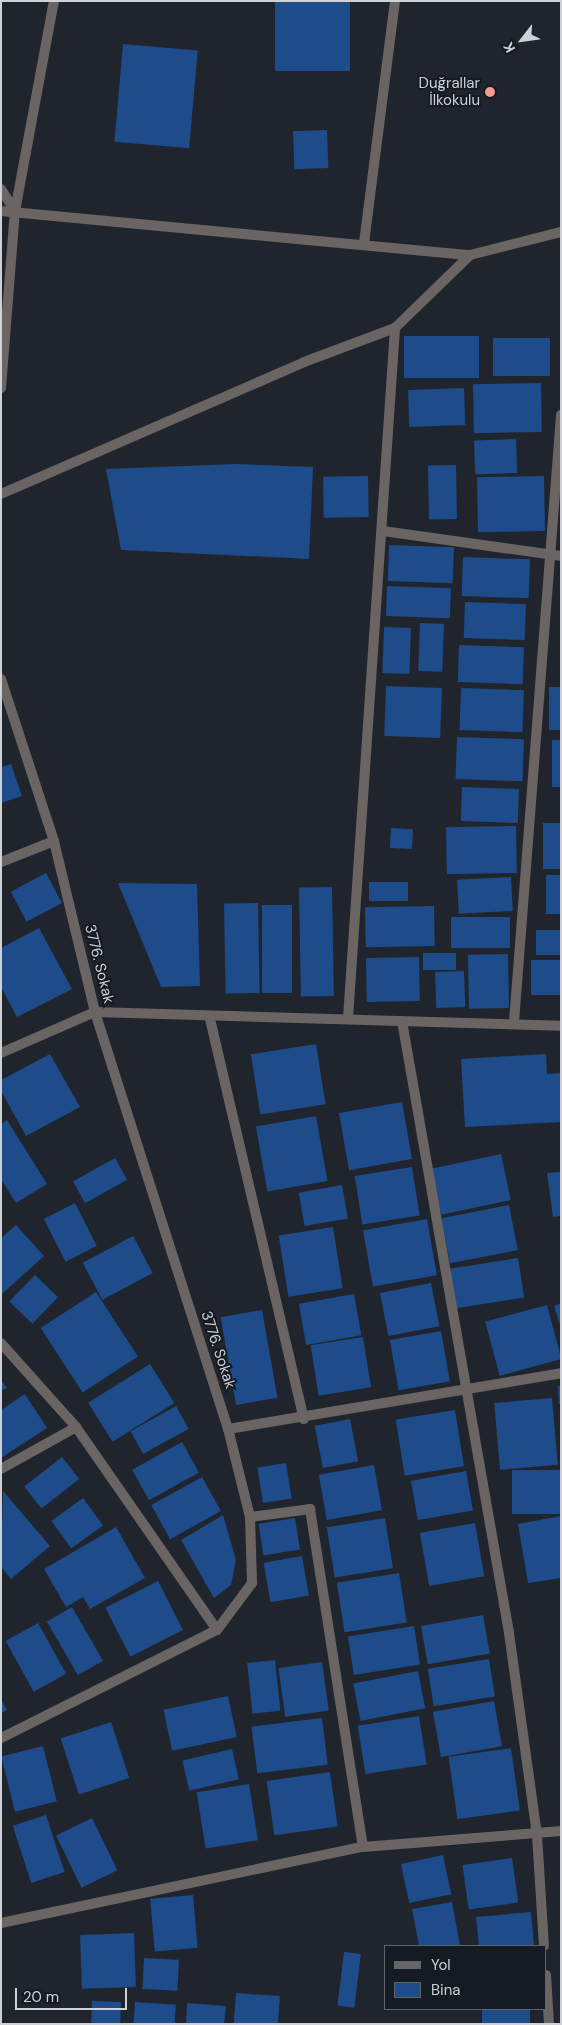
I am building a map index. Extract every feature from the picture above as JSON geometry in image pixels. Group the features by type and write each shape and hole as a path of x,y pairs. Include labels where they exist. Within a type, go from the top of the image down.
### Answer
{"street":[{"path":"1,388 15,211 54,1"},
{"path":"364,243 395,1"},
{"path":"1,189 15,211"},
{"path":"1,211 364,243 470,256 561,232"},
{"path":"1,494 304,362 395,328 470,256"},
{"path":"348,1018 383,531 395,328"},
{"path":"514,1022 561,415"},
{"path":"383,531 561,556"},
{"name":"3776. Sokak","path":"1,679 54,841 95,1012 228,1429 250,1517 252,1582 217,1630 1,1738"},
{"path":"1,862 54,841"},
{"path":"1,1053 95,1012 210,1019 348,1018 402,1021 514,1022 561,1026"},
{"path":"210,1019 304,1419"},
{"path":"402,1021 464,1391 509,1633 537,1835 544,1945"},
{"path":"1,1343 76,1427 217,1630"},
{"path":"228,1429 304,1419 561,1373"},
{"path":"1,1470 76,1427"},
{"path":"250,1517 310,1509 363,1847"},
{"path":"1,1923 363,1847 537,1835 561,1831"},
{"path":"547,1991 549,2024"}],"building":[{"path":"275,1 350,1 350,71 275,71"},
{"path":"123,44 198,51 189,148 114,142"},
{"path":"327,130 328,168 294,169 293,131"},
{"path":"404,336 479,336 479,378 404,378"},
{"path":"493,338 550,338 550,376 493,376"},
{"path":"541,383 542,432 474,433 473,384"},
{"path":"464,388 465,425 409,427 408,390"},
{"path":"516,439 517,473 475,474 474,440"},
{"path":"236,464 313,467 309,559 121,550 106,469"},
{"path":"428,465 456,465 457,519 429,519"},
{"path":"368,476 369,517 324,518 323,477"},
{"path":"544,476 545,531 478,532 477,477"},
{"path":"389,545 454,547 453,583 388,581"},
{"path":"463,557 530,559 529,598 462,596"},
{"path":"387,586 451,588 450,618 386,616"},
{"path":"465,602 526,604 525,640 464,638"},
{"path":"420,623 444,624 442,672 418,671"},
{"path":"384,627 411,628 409,674 382,673"},
{"path":"459,645 524,647 523,684 458,682"},
{"path":"386,686 442,688 440,738 384,736"},
{"path":"549,687 561,687 561,730 549,730"},
{"path":"461,688 524,690 522,732 460,730"},
{"path":"457,737 524,739 522,781 456,779"},
{"path":"552,740 561,740 561,787 552,787"},
{"path":"11,764 22,796 1,803 1,767"},
{"path":"462,787 519,789 518,823 461,821"},
{"path":"543,823 561,823 561,869 543,869"},
{"path":"516,826 517,873 447,874 446,827"},
{"path":"391,828 413,829 412,849 390,848"},
{"path":"46,873 62,903 27,922 11,892"},
{"path":"546,875 561,875 561,914 546,914"},
{"path":"511,877 513,911 459,914 457,880"},
{"path":"369,882 408,882 408,901 369,901"},
{"path":"118,883 197,884 200,986 161,987"},
{"path":"332,887 334,996 301,997 299,888"},
{"path":"258,903 260,993 226,994 224,904"},
{"path":"262,905 292,905 292,993 262,993"},
{"path":"434,906 435,946 366,947 365,907"},
{"path":"451,917 510,917 510,948 451,948"},
{"path":"39,928 72,989 17,1017 1,987 1,948"},
{"path":"536,930 561,930 561,955 536,955"},
{"path":"423,953 456,953 456,970 423,970"},
{"path":"508,954 509,1008 469,1009 468,955"},
{"path":"419,957 420,1001 367,1002 366,958"},
{"path":"531,960 561,960 561,995 531,995"},
{"path":"464,971 465,1007 436,1008 435,972"},
{"path":"316,1044 326,1104 260,1115 251,1054"},
{"path":"50,1054 80,1107 26,1136 1,1091 1,1080"},
{"path":"546,1054 547,1074 561,1073 561,1122 465,1127 461,1059"},
{"path":"402,1102 412,1159 349,1170 339,1113"},
{"path":"316,1116 327,1181 267,1192 256,1127"},
{"path":"7,1120 47,1184 16,1203 1,1179 1,1124"},
{"path":"501,1154 511,1200 441,1215 432,1169"},
{"path":"115,1158 127,1180 85,1203 73,1181"},
{"path":"412,1167 420,1215 362,1224 355,1176"},
{"path":"561,1172 561,1216 553,1217 547,1173"},
{"path":"342,1185 348,1218 305,1226 299,1193"},
{"path":"75,1203 97,1246 66,1262 44,1219"},
{"path":"509,1205 518,1250 450,1263 441,1218"},
{"path":"427,1219 437,1275 373,1286 363,1230"},
{"path":"16,1225 44,1256 1,1295 1,1238"},
{"path":"333,1227 343,1288 288,1297 279,1236"},
{"path":"133,1236 153,1273 102,1300 83,1263"},
{"path":"518,1258 524,1298 456,1308 450,1269"},
{"path":"35,1275 58,1297 32,1324 9,1302"},
{"path":"431,1283 439,1326 388,1336 380,1293"},
{"path":"96,1292 138,1357 83,1393 41,1328"},
{"path":"354,1294 361,1335 306,1345 299,1304"},
{"path":"561,1303 561,1325 560,1325 554,1306"},
{"path":"547,1305 561,1359 500,1376 485,1322"},
{"path":"262,1310 277,1398 236,1405 221,1317"},
{"path":"441,1331 450,1381 399,1390 390,1340"},
{"path":"363,1337 371,1387 319,1396 311,1345"},
{"path":"150,1364 174,1403 112,1442 88,1403"},
{"path":"1,1380 7,1388 1,1391"},
{"path":"558,1386 561,1386 561,1404 559,1404"},
{"path":"25,1394 47,1428 1,1458 1,1410"},
{"path":"552,1398 558,1465 500,1470 494,1403"},
{"path":"176,1406 189,1429 143,1454 131,1431"},
{"path":"455,1410 464,1466 405,1476 396,1419"},
{"path":"350,1419 358,1461 323,1468 315,1426"},
{"path":"182,1442 199,1473 149,1500 132,1470"},
{"path":"62,1457 79,1479 41,1509 24,1487"},
{"path":"286,1463 292,1499 263,1503 257,1468"},
{"path":"374,1465 382,1510 327,1520 319,1475"},
{"path":"512,1470 561,1470 561,1514 512,1514"},
{"path":"466,1471 473,1510 418,1520 411,1481"},
{"path":"202,1477 221,1511 170,1539 151,1505"},
{"path":"3,1491 50,1546 11,1579 1,1567"},
{"path":"83,1498 103,1526 71,1548 51,1521"},
{"path":"223,1515 236,1560 231,1585 214,1598 181,1540"},
{"path":"561,1516 561,1578 528,1583 518,1524"},
{"path":"295,1518 300,1550 263,1555 258,1524"},
{"path":"385,1518 393,1568 335,1578 327,1527"},
{"path":"475,1523 484,1576 429,1586 420,1533"},
{"path":"116,1527 145,1578 90,1609 83,1597 66,1607 44,1569"},
{"path":"302,1556 309,1595 271,1602 264,1563"},
{"path":"399,1573 407,1622 345,1632 337,1583"},
{"path":"158,1581 183,1630 130,1657 105,1608"},
{"path":"72,1607 103,1661 78,1675 47,1622"},
{"path":"483,1615 490,1653 428,1664 421,1626"},
{"path":"38,1623 66,1674 34,1692 6,1641"},
{"path":"414,1626 420,1665 354,1675 348,1636"},
{"path":"489,1659 495,1697 434,1706 428,1669"},
{"path":"275,1660 280,1711 252,1714 247,1663"},
{"path":"322,1662 329,1711 285,1717 278,1668"},
{"path":"418,1671 425,1708 360,1721 353,1684"},
{"path":"228,1696 237,1737 172,1751 163,1710"},
{"path":"1,1699 7,1710 1,1713"},
{"path":"494,1701 502,1746 441,1757 433,1712"},
{"path":"419,1716 427,1764 365,1774 358,1726"},
{"path":"322,1718 328,1765 257,1773 252,1727"},
{"path":"111,1722 129,1778 79,1794 61,1738"},
{"path":"43,1746 57,1801 15,1812 1,1756"},
{"path":"511,1748 520,1810 457,1819 449,1757"},
{"path":"232,1749 239,1779 189,1791 182,1760"},
{"path":"330,1772 338,1826 274,1835 267,1781"},
{"path":"249,1784 258,1840 206,1849 197,1792"},
{"path":"46,1815 65,1872 31,1883 13,1826"},
{"path":"92,1818 117,1870 81,1888 56,1836"},
{"path":"443,1855 451,1894 409,1903 401,1864"},
{"path":"512,1858 518,1903 469,1910 462,1865"},
{"path":"193,1895 198,1948 155,1952 150,1899"},
{"path":"452,1902 460,1945 419,1945 412,1909"},
{"path":"531,1912 534,1945 479,1945 476,1917"},
{"path":"134,1933 136,1987 82,1989 80,1935"},
{"path":"344,1952 361,1954 354,2008 337,2006"},
{"path":"144,1958 179,1960 177,1991 142,1989"},
{"path":"236,1993 280,1996 278,2024 234,2024"},
{"path":"92,2001 121,2002 120,2024 91,2024"},
{"path":"135,2002 176,2005 175,2024 133,2024"},
{"path":"187,2003 226,2006 224,2024 186,2024"},
{"path":"482,2010 530,2010 530,2024 482,2024"}],"place":[{"name":"Duğrallar İlkokulu","path":"490,92"}]}
